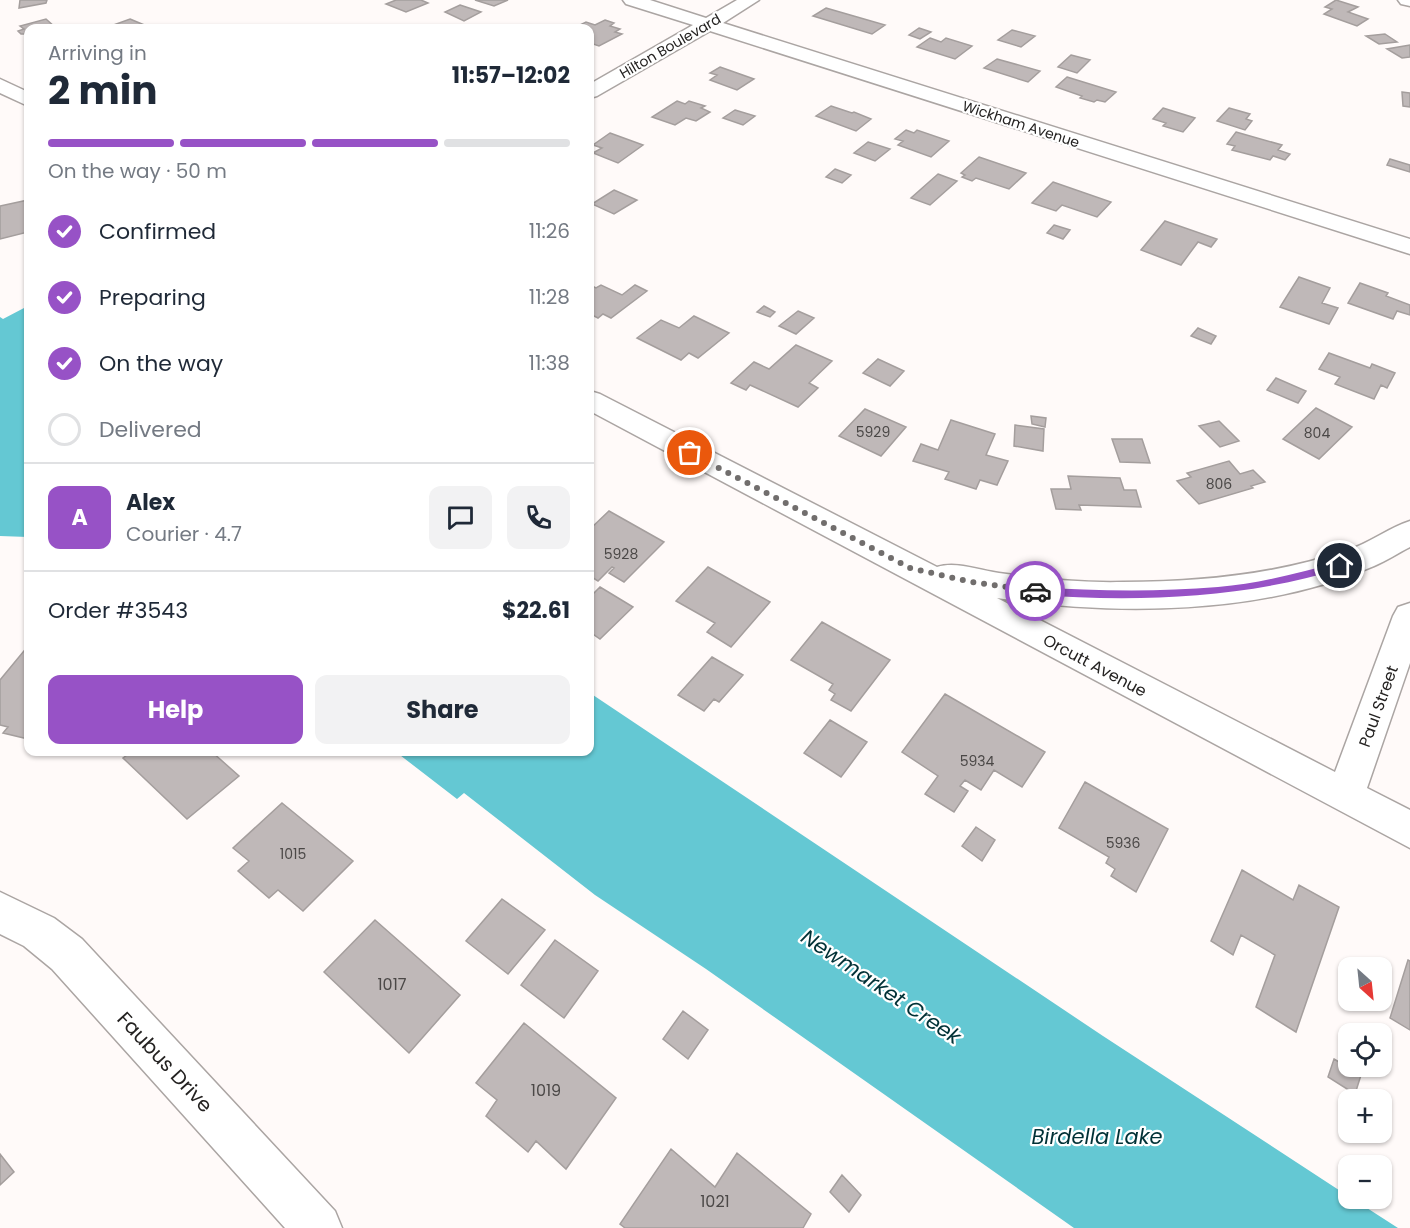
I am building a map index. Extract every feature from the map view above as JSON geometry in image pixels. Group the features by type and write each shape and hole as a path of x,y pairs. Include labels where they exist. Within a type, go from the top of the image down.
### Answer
{"street":[{"name":"Wickham Avenue","path":"632,0 1410,247"},
{"name":"Hilton Boulevard","path":"594,90 750,0"},
{"path":"0,85 24,98"},
{"name":"Orcutt Avenue","path":"594,402 1410,830"},
{"path":"910,568 971,582 1035,591 1099,596 1220,591 1319,573 1361,559 1410,533"},
{"name":"Paul Street","path":"1345,796 1410,616"},
{"name":"Faubus Drive","path":"0,912 39,932 67,954 318,1228"}],"water":[{"path":"24,308 24,537 0,536 0,317 3,319"},
{"name":"Birdella Lake","path":"594,696 1103,1036 1338,1189 1338,1209 1369,1209 1398,1228 1074,1228 706,969 595,895 464,793 457,799 401,756 594,756"}],"building":[{"path":"20,0 47,0 46,3 19,8"},
{"path":"396,0 421,0 428,3 406,12 386,4"},
{"path":"475,0 508,0 494,6"},
{"path":"1336,0 1358,7 1348,12 1368,19 1357,26 1324,14 1332,9 1325,7"},
{"path":"460,5 481,12 464,21 445,12"},
{"path":"826,8 885,25 872,34 813,16"},
{"path":"46,19 52,24 27,24"},
{"path":"130,19 142,24 116,24"},
{"path":"605,20 614,23 610,26 620,29 615,32 622,34 599,46 594,44 595,25"},
{"path":"919,28 931,32 920,39 909,35"},
{"path":"1012,30 1035,36 1021,47 998,40"},
{"path":"1385,34 1397,42 1379,44 1366,36"},
{"path":"930,38 941,42 946,38 972,46 955,59 917,47"},
{"path":"1410,45 1410,57 1402,58 1387,49"},
{"path":"1071,55 1090,60 1077,73 1058,67"},
{"path":"997,59 1040,71 1028,82 984,68"},
{"path":"720,67 754,79 737,90 710,80 717,75 710,73"},
{"path":"1067,77 1116,92 1105,102 1080,98 1082,96 1056,87"},
{"path":"1402,92 1410,93 1410,107 1403,106"},
{"path":"677,101 685,104 689,101 705,106 701,108 710,112 696,121 686,118 675,125 652,117"},
{"path":"831,106 871,119 856,131 816,116"},
{"path":"1163,108 1195,118 1183,132 1163,126 1166,123 1153,119"},
{"path":"1229,108 1250,114 1246,119 1252,121 1245,130 1217,121"},
{"path":"735,110 755,116 743,125 723,118"},
{"path":"906,130 914,133 917,130 949,141 931,157 898,145 903,141 895,139"},
{"path":"1236,132 1282,145 1278,150 1290,154 1285,160 1273,156 1270,160 1232,150 1235,146 1227,144"},
{"path":"610,133 643,145 618,163 594,153 602,148 594,144"},
{"path":"868,142 890,149 875,161 854,153"},
{"path":"979,157 1026,173 1009,189 976,178 972,181 962,177 965,175 961,173"},
{"path":"1390,159 1410,165 1410,172 1387,165"},
{"path":"835,169 851,175 842,183 826,177"},
{"path":"938,174 957,181 930,205 911,198"},
{"path":"1053,182 1111,202 1097,217 1062,205 1056,211 1032,203"},
{"path":"614,190 637,200 614,214 594,205"},
{"path":"24,201 24,233 0,239 0,206"},
{"path":"1165,221 1217,239 1211,247 1198,242 1181,265 1141,250"},
{"path":"1054,225 1070,230 1063,239 1047,233"},
{"path":"1299,277 1330,288 1322,303 1338,308 1329,324 1280,307"},
{"path":"1360,283 1388,293 1386,296 1410,305 1410,315 1397,311 1393,319 1348,303"},
{"path":"601,285 622,295 635,285 647,291 611,318 603,314 598,318 594,316 594,287"},
{"path":"764,306 775,312 770,317 757,312"},
{"path":"798,311 814,318 796,334 779,326"},
{"path":"694,316 729,333 698,358 689,353 681,360 637,338 661,320 679,328"},
{"path":"1198,328 1216,336 1211,344 1191,336"},
{"path":"796,345 832,361 809,383 818,388 798,407 750,385 746,390 731,383 754,362 769,369"},
{"path":"1329,353 1370,368 1372,364 1395,373 1387,388 1381,385 1374,399 1335,384 1340,377 1319,369"},
{"path":"878,359 904,371 890,386 863,373"},
{"path":"1276,378 1306,391 1298,403 1267,390"},
{"path":"1316,408 1352,427 1319,459 1283,439"},
{"path":"865,409 906,427 881,456 839,436"},
{"path":"1031,416 1046,418 1045,427 1032,424"},
{"path":"951,420 995,434 986,455 1008,461 997,485 980,480 976,489 945,479 949,472 913,461 921,444 938,450"},
{"path":"1219,421 1239,441 1220,447 1199,426"},
{"path":"1015,425 1044,429 1043,451 1014,446"},
{"path":"1112,439 1142,439 1150,463 1120,462"},
{"path":"1229,461 1240,474 1253,470 1265,482 1251,486 1253,488 1199,504 1177,481 1191,477 1187,473"},
{"path":"1068,476 1120,478 1124,490 1136,490 1141,507 1079,505 1081,510 1056,509 1051,489 1071,489"},
{"path":"609,511 664,542 624,582 609,573 614,568 612,567 598,581 594,578 594,525"},
{"path":"708,567 770,602 731,647 707,632 715,623 676,601"},
{"path":"600,587 633,607 600,639 594,635 594,593"},
{"path":"822,622 890,660 851,711 831,700 835,694 829,690 833,684 791,660"},
{"path":"24,651 24,738 3,733 8,727 0,725 0,680"},
{"path":"712,657 743,675 719,702 714,699 704,711 678,695"},
{"path":"945,694 1045,752 1022,787 994,770 981,790 965,780 960,786 968,791 954,812 925,794 938,776 902,752"},
{"path":"830,720 867,742 841,777 804,753"},
{"path":"126,756 216,756 239,776 187,819 123,758"},
{"path":"1085,782 1168,829 1136,892 1111,876 1115,869 1106,863 1109,857 1059,828"},
{"path":"282,803 353,861 303,911 278,890 269,898 238,871 249,861 233,848"},
{"path":"976,827 995,840 982,861 962,846"},
{"path":"1242,870 1293,900 1299,885 1339,907 1296,1032 1256,1007 1275,955 1241,935 1233,955 1211,941"},
{"path":"502,899 545,930 508,974 466,941"},
{"path":"375,920 460,995 409,1053 324,972"},
{"path":"555,940 598,971 564,1018 521,985"},
{"path":"1408,960 1410,961 1410,1030 1390,1018"},
{"path":"683,1011 708,1030 688,1059 663,1039"},
{"path":"524,1023 616,1098 566,1169 536,1141 528,1152 486,1116 497,1100 476,1083"},
{"path":"1334,1059 1338,1061 1338,1077 1360,1077 1357,1089 1347,1089 1328,1077"},
{"path":"671,1149 715,1187 737,1153 811,1214 803,1228 625,1228 620,1224"},
{"path":"0,1154 14,1172 0,1185"},
{"path":"842,1175 861,1195 849,1212 830,1192"}],"way so far":[{"path":"690,453 910,568 971,582 1035,591"}],"route":[{"path":"1035,591 1099,596 1220,591 1272,583 1340,566"}],"water label":[{"name":"Newmarket Creek","path":"881,987"}]}
